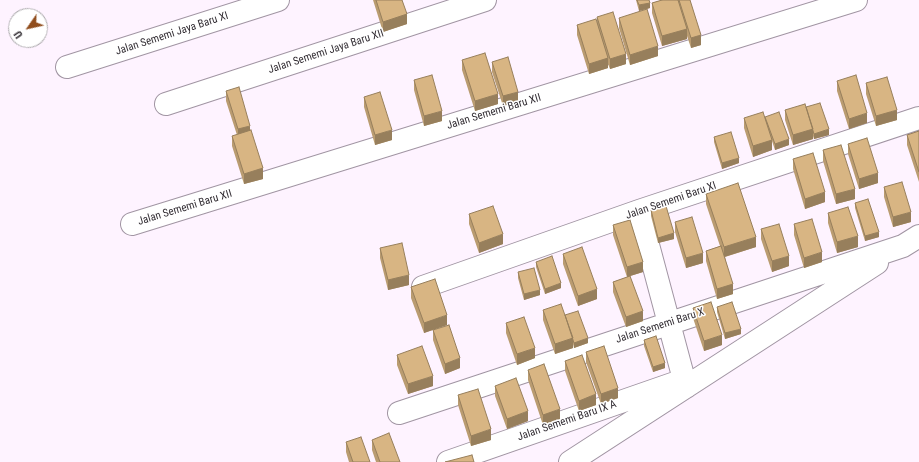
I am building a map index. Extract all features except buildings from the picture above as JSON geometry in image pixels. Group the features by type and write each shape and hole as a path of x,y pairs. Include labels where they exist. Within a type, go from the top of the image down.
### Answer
{"street":[{"name":"Jalan Sememi Jaya Baru XI","path":"67,67 278,0"},
{"name":"Jalan Sememi Jaya Baru XII","path":"166,104 485,0"},
{"name":"Jalan Sememi Baru XII","path":"132,224 856,0"},
{"name":"Jalan Sememi Baru XI","path":"423,287 639,211 919,118"},
{"path":"639,211 686,383"},
{"path":"570,462 686,383 911,241"},
{"name":"Jalan Sememi Baru X","path":"400,413 911,241"},
{"name":"Jalan Sememi Baru IX A","path":"448,462 686,383"}]}
